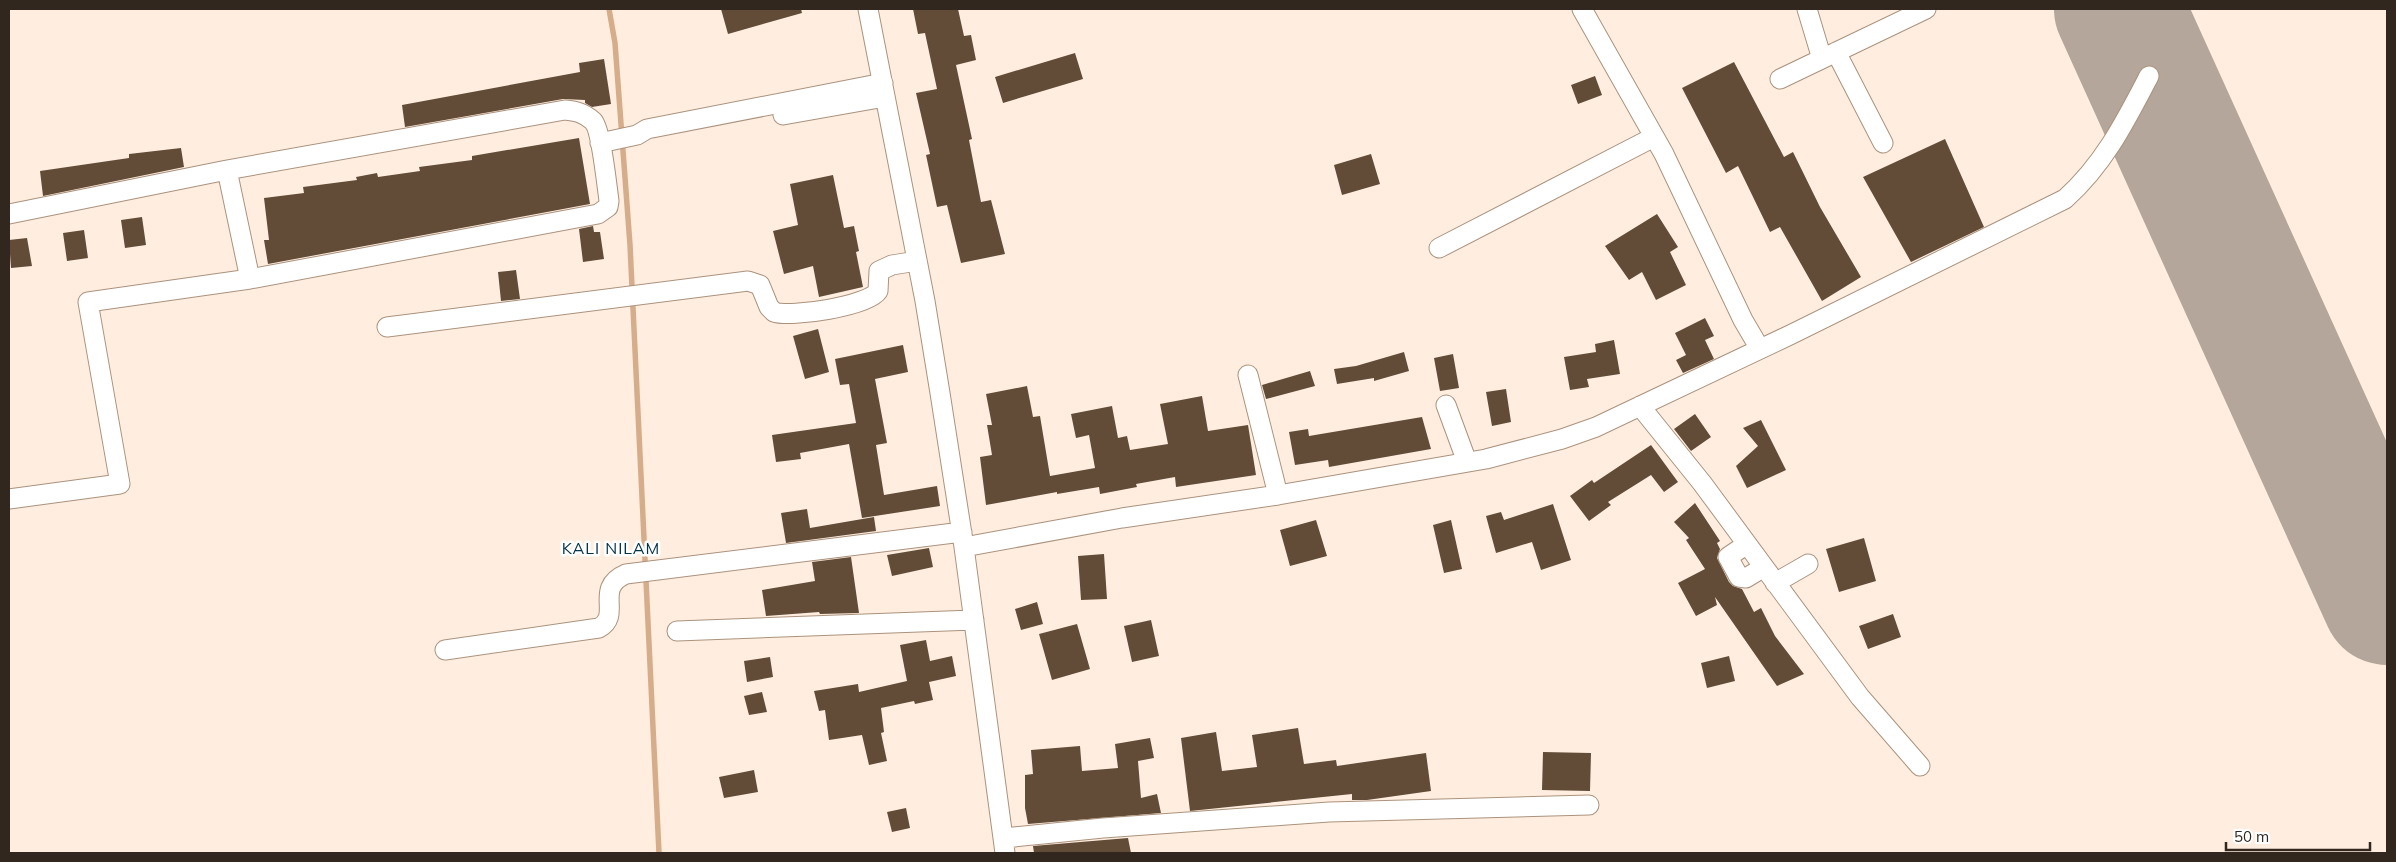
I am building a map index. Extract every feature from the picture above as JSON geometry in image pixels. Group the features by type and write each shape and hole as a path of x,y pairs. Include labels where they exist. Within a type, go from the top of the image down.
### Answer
{"street":[{"path":"868,9 917,262 963,540 1004,846 1103,828 1329,812 1589,805"},
{"path":"1582,9 1654,137 1708,243 1743,320 1760,348"},
{"path":"1807,9 1829,55 1883,143"},
{"path":"1780,79 1926,9"},
{"path":"445,650 599,628 606,624 609,618 609,591 615,578 626,574 963,540 1122,518 1468,462 1562,439 1596,427 1922,271 2065,198 2087,179 2116,138 2149,76"},
{"path":"9,214 227,170 565,110 580,112 619,138 648,129 734,117 884,90"},
{"path":"1439,248 1654,137"},
{"path":"9,499 120,484 88,302 250,279 598,214 608,207 619,138"},
{"path":"227,170 250,279"},
{"path":"387,327 748,282 760,285 769,307 774,312 807,311 868,300 878,291 879,271 892,265 917,262"},
{"path":"1248,375 1278,494"},
{"path":"1446,405 1468,462"},
{"path":"1640,406 1702,483 1860,697 1920,766"},
{"path":"1747,544 1728,557 1739,577 1746,578 1764,568"},
{"path":"1775,583 1808,564"},
{"path":"677,630 974,620"}],"building":[{"path":"721,9 801,9 802,13 728,34"},
{"path":"913,9 958,9 964,36 971,35 976,60 956,65 972,139 969,140 981,202 991,200 1005,254 961,263 947,205 937,207 926,155 930,154 916,93 937,89 925,33 918,34"},
{"path":"1075,53 1083,79 1003,103 995,77"},
{"path":"604,59 611,104 592,107 585,103 585,100 563,99 405,127 402,105 580,72 579,63"},
{"path":"1734,62 1784,157 1793,152 1820,207 1861,277 1822,301 1780,227 1770,232 1738,166 1726,173 1682,88"},
{"path":"1595,76 1602,95 1578,104 1571,85"},
{"path":"579,138 590,204 268,264 264,240 269,240 264,198 304,193 303,187 357,180 356,177 377,173 378,177 420,171 419,167 472,160 472,156"},
{"path":"1945,139 1984,227 1911,262 1863,177"},
{"path":"181,148 184,167 43,196 40,171 129,158 129,154"},
{"path":"1371,154 1380,184 1342,195 1334,165"},
{"path":"833,175 844,228 854,226 859,251 856,252 863,287 819,297 813,266 784,274 773,231 798,225 790,184"},
{"path":"1657,214 1678,247 1670,252 1686,285 1656,300 1642,272 1629,280 1605,246"},
{"path":"142,217 146,245 125,248 121,220"},
{"path":"593,226 594,232 600,232 604,259 583,262 579,229"},
{"path":"84,230 88,258 67,261 63,233"},
{"path":"27,238 32,266 11,268 9,240"},
{"path":"516,270 520,299 501,301 498,272"},
{"path":"1705,318 1714,336 1705,340 1714,359 1683,373 1676,360 1686,355 1675,333"},
{"path":"818,329 829,372 805,379 793,336"},
{"path":"1614,340 1620,374 1587,379 1589,387 1570,390 1564,357 1596,352 1595,344"},
{"path":"903,345 908,372 875,379 887,443 876,445 884,495 937,486 940,506 862,518 849,444 800,453 801,459 776,462 772,435 856,423 849,384 840,385 835,359"},
{"path":"1404,352 1409,371 1374,381 1374,378 1337,384 1334,369 1356,366"},
{"path":"1453,354 1459,388 1440,391 1434,358"},
{"path":"1310,371 1315,386 1266,399 1262,385"},
{"path":"1027,386 1033,417 1040,416 1050,476 1095,468 1089,435 1076,438 1071,414 1112,406 1118,438 1127,436 1130,450 1168,444 1160,404 1202,396 1208,431 1248,425 1256,475 1176,487 1175,477 1136,484 1137,487 1100,494 1099,487 1057,494 1057,492 986,505 980,457 992,455 987,425 992,425 986,394"},
{"path":"1506,389 1511,422 1492,426 1486,392"},
{"path":"1695,414 1711,437 1691,451 1674,429"},
{"path":"1422,417 1431,449 1329,467 1328,460 1295,465 1289,432 1308,429 1309,436"},
{"path":"1761,420 1786,470 1747,488 1736,466 1758,446 1743,428"},
{"path":"1651,445 1678,482 1664,492 1651,475 1608,502 1611,505 1589,521 1570,496 1592,480 1594,483"},
{"path":"1695,503 1720,541 1717,543 1720,549 1717,558 1729,582 1733,586 1742,589 1754,612 1761,608 1775,636 1804,674 1777,686 1715,597 1717,605 1696,616 1678,583 1705,569 1686,540 1689,538 1674,522"},
{"path":"1553,504 1571,560 1541,570 1532,542 1496,553 1486,516 1501,512 1504,520"},
{"path":"807,509 810,528 874,517 876,531 786,543 781,513"},
{"path":"1316,520 1327,556 1290,566 1280,530"},
{"path":"1451,520 1462,569 1444,573 1433,525"},
{"path":"1864,538 1876,581 1839,592 1826,549"},
{"path":"929,548 933,567 892,576 887,555"},
{"path":"1104,554 1107,599 1081,600 1078,556"},
{"path":"851,557 859,613 820,614 819,612 766,616 762,590 815,581 812,562"},
{"path":"1037,602 1043,624 1021,630 1015,609"},
{"path":"1893,614 1901,637 1868,649 1859,626"},
{"path":"1151,620 1159,656 1132,662 1124,626"},
{"path":"1077,624 1090,669 1052,680 1039,634"},
{"path":"926,640 930,661 952,656 956,676 929,682 933,700 915,704 914,701 881,708 884,732 881,733 887,761 869,765 862,735 829,740 825,710 819,711 814,691 858,684 859,692 907,681 900,645"},
{"path":"1729,656 1735,681 1707,688 1701,663"},
{"path":"770,657 773,677 747,682 744,661"},
{"path":"762,692 767,712 749,715 744,696"},
{"path":"1298,728 1304,764 1336,760 1337,766 1426,753 1431,791 1367,800 1352,800 1352,794 1190,811 1181,738 1216,732 1222,771 1257,767 1252,735"},
{"path":"1150,738 1154,758 1138,761 1141,798 1157,794 1161,813 1028,824 1025,808 1025,775 1033,774 1031,750 1080,746 1082,771 1118,768 1115,744"},
{"path":"1543,752 1591,753 1590,791 1542,790"},
{"path":"754,770 758,792 724,798 719,777"},
{"path":"906,808 910,828 892,832 887,812"},
{"path":"1128,838 1131,853 1034,853 1033,846"}],"waterway":[{"path":"609,9 615,43 630,245 659,853"}],"runway":[{"path":"2119,9 2387,600"}],"district":[{"name":"KALI NILAM","path":"611,548"}]}
